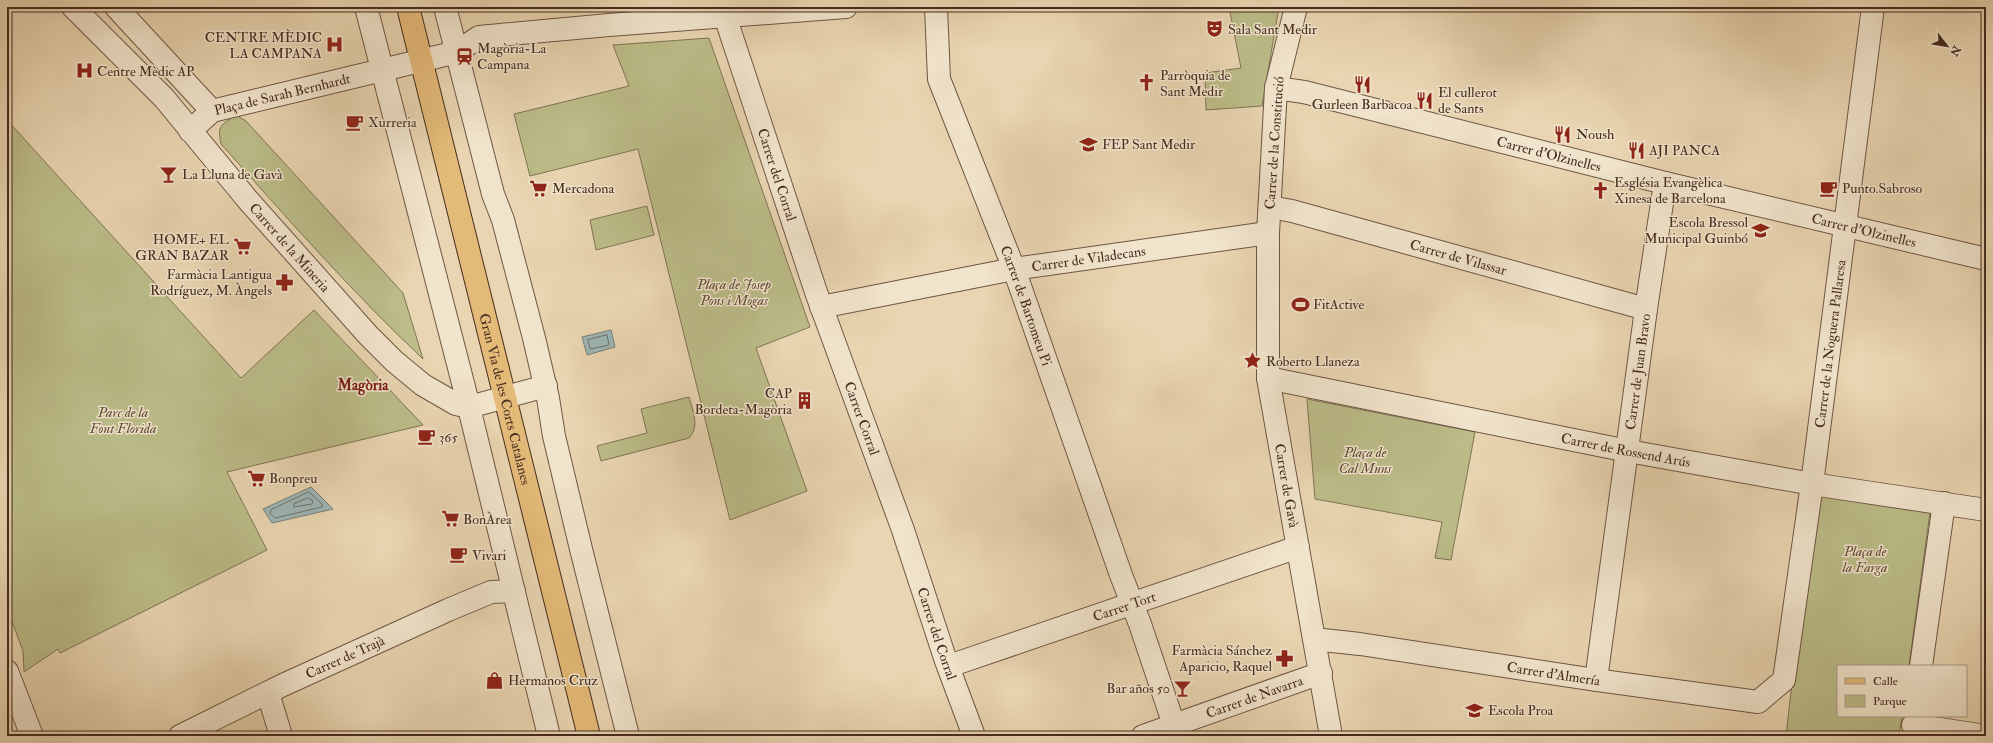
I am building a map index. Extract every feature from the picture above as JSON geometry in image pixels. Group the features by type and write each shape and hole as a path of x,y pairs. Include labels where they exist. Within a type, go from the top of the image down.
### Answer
{"main road":[{"name":"Gran Via de les Corts Catalanes","path":"408,7 590,736"}],"street":[{"name":"Carrer de la Mineria","path":"73,7 164,98 247,199 368,335 394,361 423,385 456,404 469,407"},
{"path":"116,7 212,111"},
{"path":"366,7 381,71 469,407 549,736"},
{"path":"445,7 493,194 503,220 546,386 554,436 628,736"},
{"path":"381,71 457,52 479,37 846,7"},
{"name":"Carrer de Bartomeu Pi","path":"936,7 940,79 1014,269 1174,725"},
{"name":"Carrer de la Constitució","path":"1268,233 1276,88 1296,7"},
{"name":"Carrer de la Noguera Pallaresa","path":"1784,680 1812,484 1873,7"},
{"name":"Carrer del Corral","path":"725,16 733,42 831,305"},
{"name":"Plaça de Sarah Bernhardt","path":"190,131 212,111 381,71"},
{"name":"Carrer d'Olzinelles","path":"1276,88 1304,92 1665,183 1986,259"},
{"name":"Carrer de Juan Bravo","path":"1596,680 1646,309 1665,183"},
{"name":"Carrer de Vilassar","path":"1270,207 1277,207 1646,309"},
{"name":"Carrer de Viladecans","path":"831,305 1014,269 1268,233"},
{"name":"Carrer de Gavà","path":"1268,233 1268,378 1331,736"},
{"name":"Carrer Corral","path":"831,305 903,530"},
{"name":"Carrer de Rossend Arús","path":"1268,378 1628,451 1812,484 1986,510"},
{"path":"469,407 546,386"},
{"path":"1921,665 1944,503"},
{"name":"Carrer del Corral","path":"903,530 946,661 974,736"},
{"name":"Carrer Tort","path":"949,666 1298,547"},
{"name":"Carrer de Trajà","path":"180,736 268,693 448,610 491,592 514,591"},
{"name":"Carrer d'Almería","path":"1315,641 1323,640 1360,644 1596,680 1758,702 1784,680"},
{"path":"7,671 32,736"},
{"name":"Carrer de Navarra","path":"1143,736 1321,673"},
{"path":"268,693 281,736"},
{"path":"1913,726 1986,736"}],"green space":[{"path":"1229,7 1279,7 1262,106 1206,110 1205,73 1241,68"},
{"name":"Plaça de Josep Pons i Mogas","path":"709,38 810,327 756,348 807,491 730,520 638,149 530,176 514,114 629,86 613,45"},
{"path":"236,115 246,121 403,293 423,359 345,281 221,144 221,126"},
{"name":"Parc de la Font Florida","path":"7,120 241,378 314,310 423,425 227,472 267,550 60,653 58,649 24,672 23,651 7,608"},
{"path":"647,206 654,235 596,250 590,220"},
{"path":"689,397 694,413 695,424 689,438 601,461 597,446 647,433 641,409"},
{"name":"Plaça de Cal Muns","path":"1307,399 1475,432 1451,560 1435,558 1442,522 1315,499"},
{"name":"Plaça de la Farga","path":"1819,491 1930,512 1909,665 1837,665 1837,717 1902,717 1899,736 1786,736 1811,514"}],"water":[{"path":"611,330 615,347 587,355 582,337"},
{"path":"311,487 333,509 272,523 263,509"}],"place":[{"name":"Sala Sant Medir","path":"1215,29"},
{"name":"CENTRE MÈDIC LA CAMPANA","path":"335,45"},
{"name":"Magòria-La Campana","path":"464,56"},
{"name":"Centre Mèdic AP","path":"84,71"},
{"name":"Parròquia de Sant Medir","path":"1147,83"},
{"name":"Gurleen Barbacoa","path":"1362,84"},
{"name":"El cullerot de Sants","path":"1425,100"},
{"name":"Xurreria","path":"355,122"},
{"name":"Noush","path":"1563,134"},
{"name":"FEP Sant Medir","path":"1089,144"},
{"name":"AJI PANCA","path":"1636,150"},
{"name":"La Lluna de Gavà","path":"169,174"},
{"name":"Mercadona","path":"539,188"},
{"name":"Punto.Sabroso","path":"1829,188"},
{"name":"Església Evangèlica Xinesa de Barcelona","path":"1601,190"},
{"name":"Escola Bressol Municipal Guinbó","path":"1761,230"},
{"name":"HOME+ EL GRAN BAZAR","path":"242,247"},
{"name":"Farmàcia Lantigua Rodríguez, M. Àngels","path":"285,282"},
{"name":"FitActive","path":"1300,304"},
{"name":"Roberto Llaneza","path":"1253,361"},
{"name":"CAP Bordeta-Magòria","path":"805,401"},
{"name":"365","path":"426,437"},
{"name":"Bonpreu","path":"256,478"},
{"name":"BonÀrea","path":"450,519"},
{"name":"Vivari","path":"459,555"},
{"name":"Farmàcia Sánchez Aparicio, Raquel","path":"1285,658"},
{"name":"Hermanos Cruz","path":"495,680"},
{"name":"Bar años 50","path":"1183,688"},
{"name":"Escola Proa","path":"1475,710"}],"district":[{"name":"Magòria","path":"363,385"}]}
